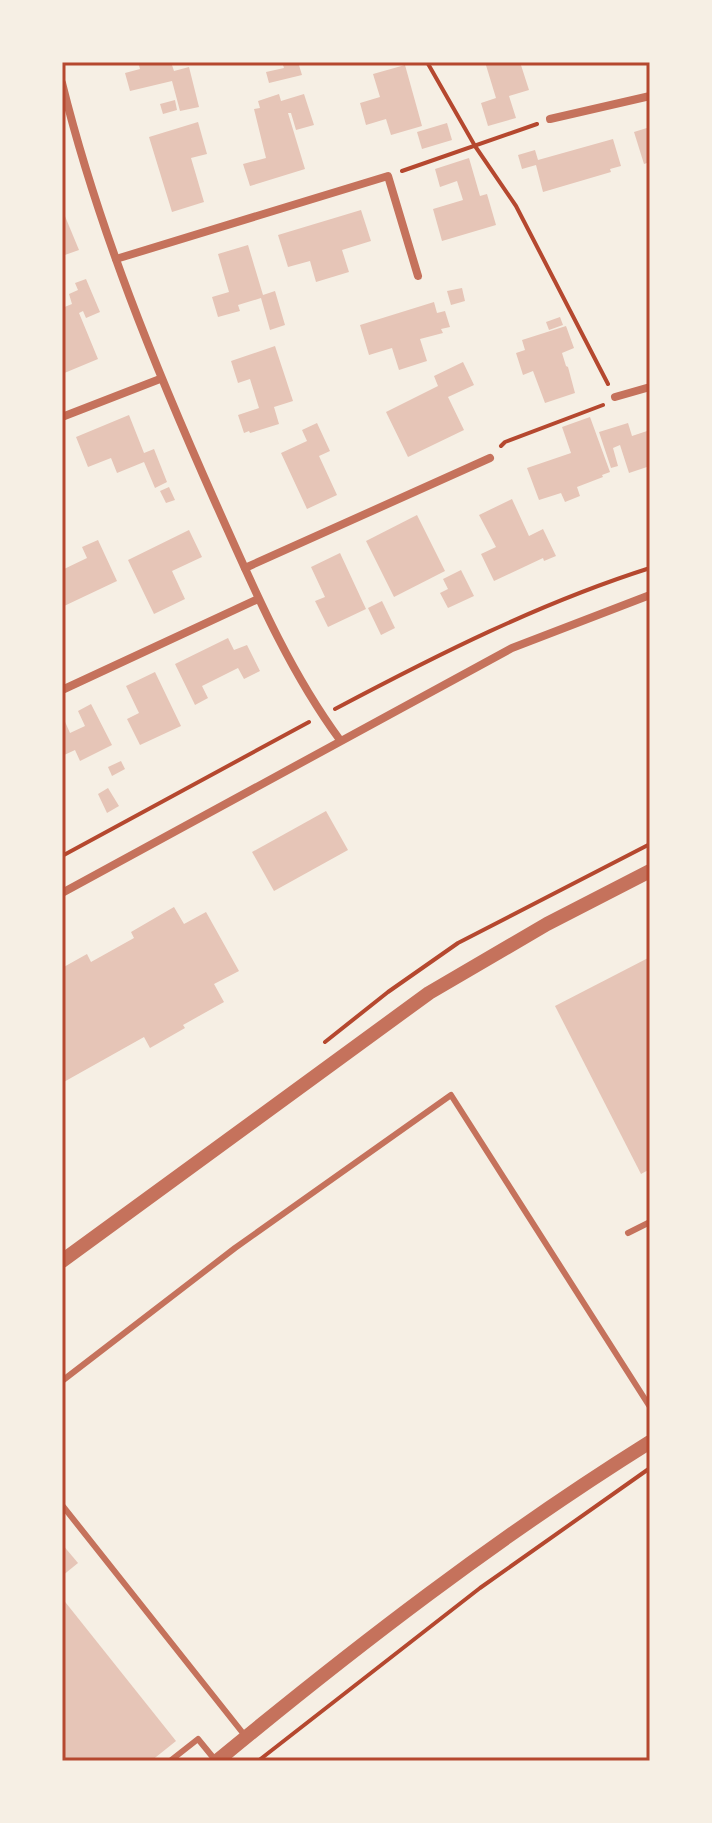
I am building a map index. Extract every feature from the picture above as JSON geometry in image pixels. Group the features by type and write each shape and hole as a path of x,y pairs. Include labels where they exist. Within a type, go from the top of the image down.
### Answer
{"street":[{"path":"62,83 74,133 160,379 258,599 322,715 340,740"},
{"path":"550,119 650,96"},
{"path":"62,137 74,133"},
{"path":"116,259 388,176 418,276"},
{"path":"62,417 160,379"},
{"path":"615,397 650,387"},
{"path":"245,568 490,458"},
{"path":"62,893 512,648 650,595"},
{"path":"62,690 258,599"},
{"path":"62,1261 429,993 547,924 650,871"},
{"path":"216,1761 422,1599 575,1489 650,1442"}],"lane":[{"path":"62,1381 235,1248 451,1095 650,1407"},
{"path":"628,1233 650,1222"},
{"path":"62,1505 246,1737"},
{"path":"170,1761 198,1739 216,1761"}],"path":[{"path":"427,62 475,146 516,206 593,349 615,397 595,410 505,442 490,458"},
{"path":"388,176 550,119"},
{"path":"62,856 430,659 594,586 650,568"},
{"path":"258,1761 480,1588 650,1468"}],"building":[{"path":"138,62 171,62 174,71 189,67 199,107 180,111 172,81 130,91 125,73 140,69"},
{"path":"282,62 298,62 302,75 269,83 266,72 284,68"},
{"path":"485,62 520,62 529,90 509,96 516,118 488,126 481,103 496,98"},
{"path":"405,65 422,126 391,135 386,119 366,125 360,103 380,97 373,74"},
{"path":"279,94 281,101 304,94 314,125 296,130 291,113 288,113 305,169 250,186 243,164 266,158 254,109 260,108 258,101"},
{"path":"175,100 177,110 163,114 160,104"},
{"path":"198,122 207,154 191,158 204,202 172,212 149,137"},
{"path":"447,123 452,140 422,149 417,132"},
{"path":"650,127 650,162 644,164 634,132"},
{"path":"613,139 621,166 610,169 611,172 543,192 536,165 522,169 518,155 535,150 538,160"},
{"path":"469,158 480,196 487,194 496,225 442,241 433,209 463,200 457,181 440,187 435,169"},
{"path":"62,209 79,250 62,256"},
{"path":"361,210 371,241 342,250 349,272 316,282 310,261 288,267 278,235"},
{"path":"248,245 263,295 275,291 285,325 270,330 261,298 238,305 240,311 218,317 212,297 229,292 218,254"},
{"path":"86,279 100,312 86,318 83,311 79,313 98,359 62,374 62,308 72,304 69,294 78,290 75,283"},
{"path":"462,288 465,301 451,305 447,291"},
{"path":"434,302 437,313 445,311 450,327 441,329 443,333 420,339 427,361 399,370 392,348 369,355 360,325"},
{"path":"560,317 563,325 549,330 546,322"},
{"path":"566,326 574,348 562,353 575,393 545,403 533,371 523,375 516,353 525,350 522,340"},
{"path":"275,346 293,401 274,407 279,424 244,433 238,415 259,408 250,379 238,383 231,361"},
{"path":"463,362 474,385 448,397 464,430 408,457 386,412 438,386 434,376"},
{"path":"129,415 144,453 154,449 167,482 155,488 144,462 117,473 111,458 88,467 76,437"},
{"path":"590,417 610,472 577,487 580,496 565,502 561,493 539,500 527,468 571,453 562,427"},
{"path":"317,423 330,451 319,456 337,495 307,509 281,453 307,441 302,430"},
{"path":"628,423 632,436 650,430 650,466 629,473 620,445 613,448 618,466 611,468 599,432"},
{"path":"169,487 175,500 166,503 160,491"},
{"path":"512,499 529,536 543,529 556,556 544,561 543,558 494,581 481,554 496,547 479,515"},
{"path":"417,515 445,571 394,597 366,541"},
{"path":"189,530 202,557 172,571 185,599 154,614 128,560"},
{"path":"98,540 117,581 62,607 62,570 87,558 82,547"},
{"path":"340,553 366,609 328,627 315,601 325,597 311,567"},
{"path":"461,570 474,596 448,608 440,593 448,589 443,579"},
{"path":"382,601 395,628 381,635 368,608"},
{"path":"228,638 234,650 247,645 260,671 244,679 238,668 202,686 208,698 195,705 175,664"},
{"path":"155,672 181,726 140,745 127,719 139,713 126,686"},
{"path":"91,704 112,745 80,761 75,750 62,756 62,715 70,733 85,726 78,711"},
{"path":"121,761 125,769 112,776 108,767"},
{"path":"108,788 119,806 107,813 98,794"},
{"path":"326,811 348,850 274,891 252,852"},
{"path":"174,907 184,924 206,912 239,971 214,984 224,1002 150,1048 144,1037 62,1083 62,968 87,954 91,962 134,938 131,932"},
{"path":"650,957 650,1169 641,1174 555,1006"},
{"path":"62,1544 78,1563 62,1576"},
{"path":"62,1598 176,1741 151,1761 62,1761"}]}
